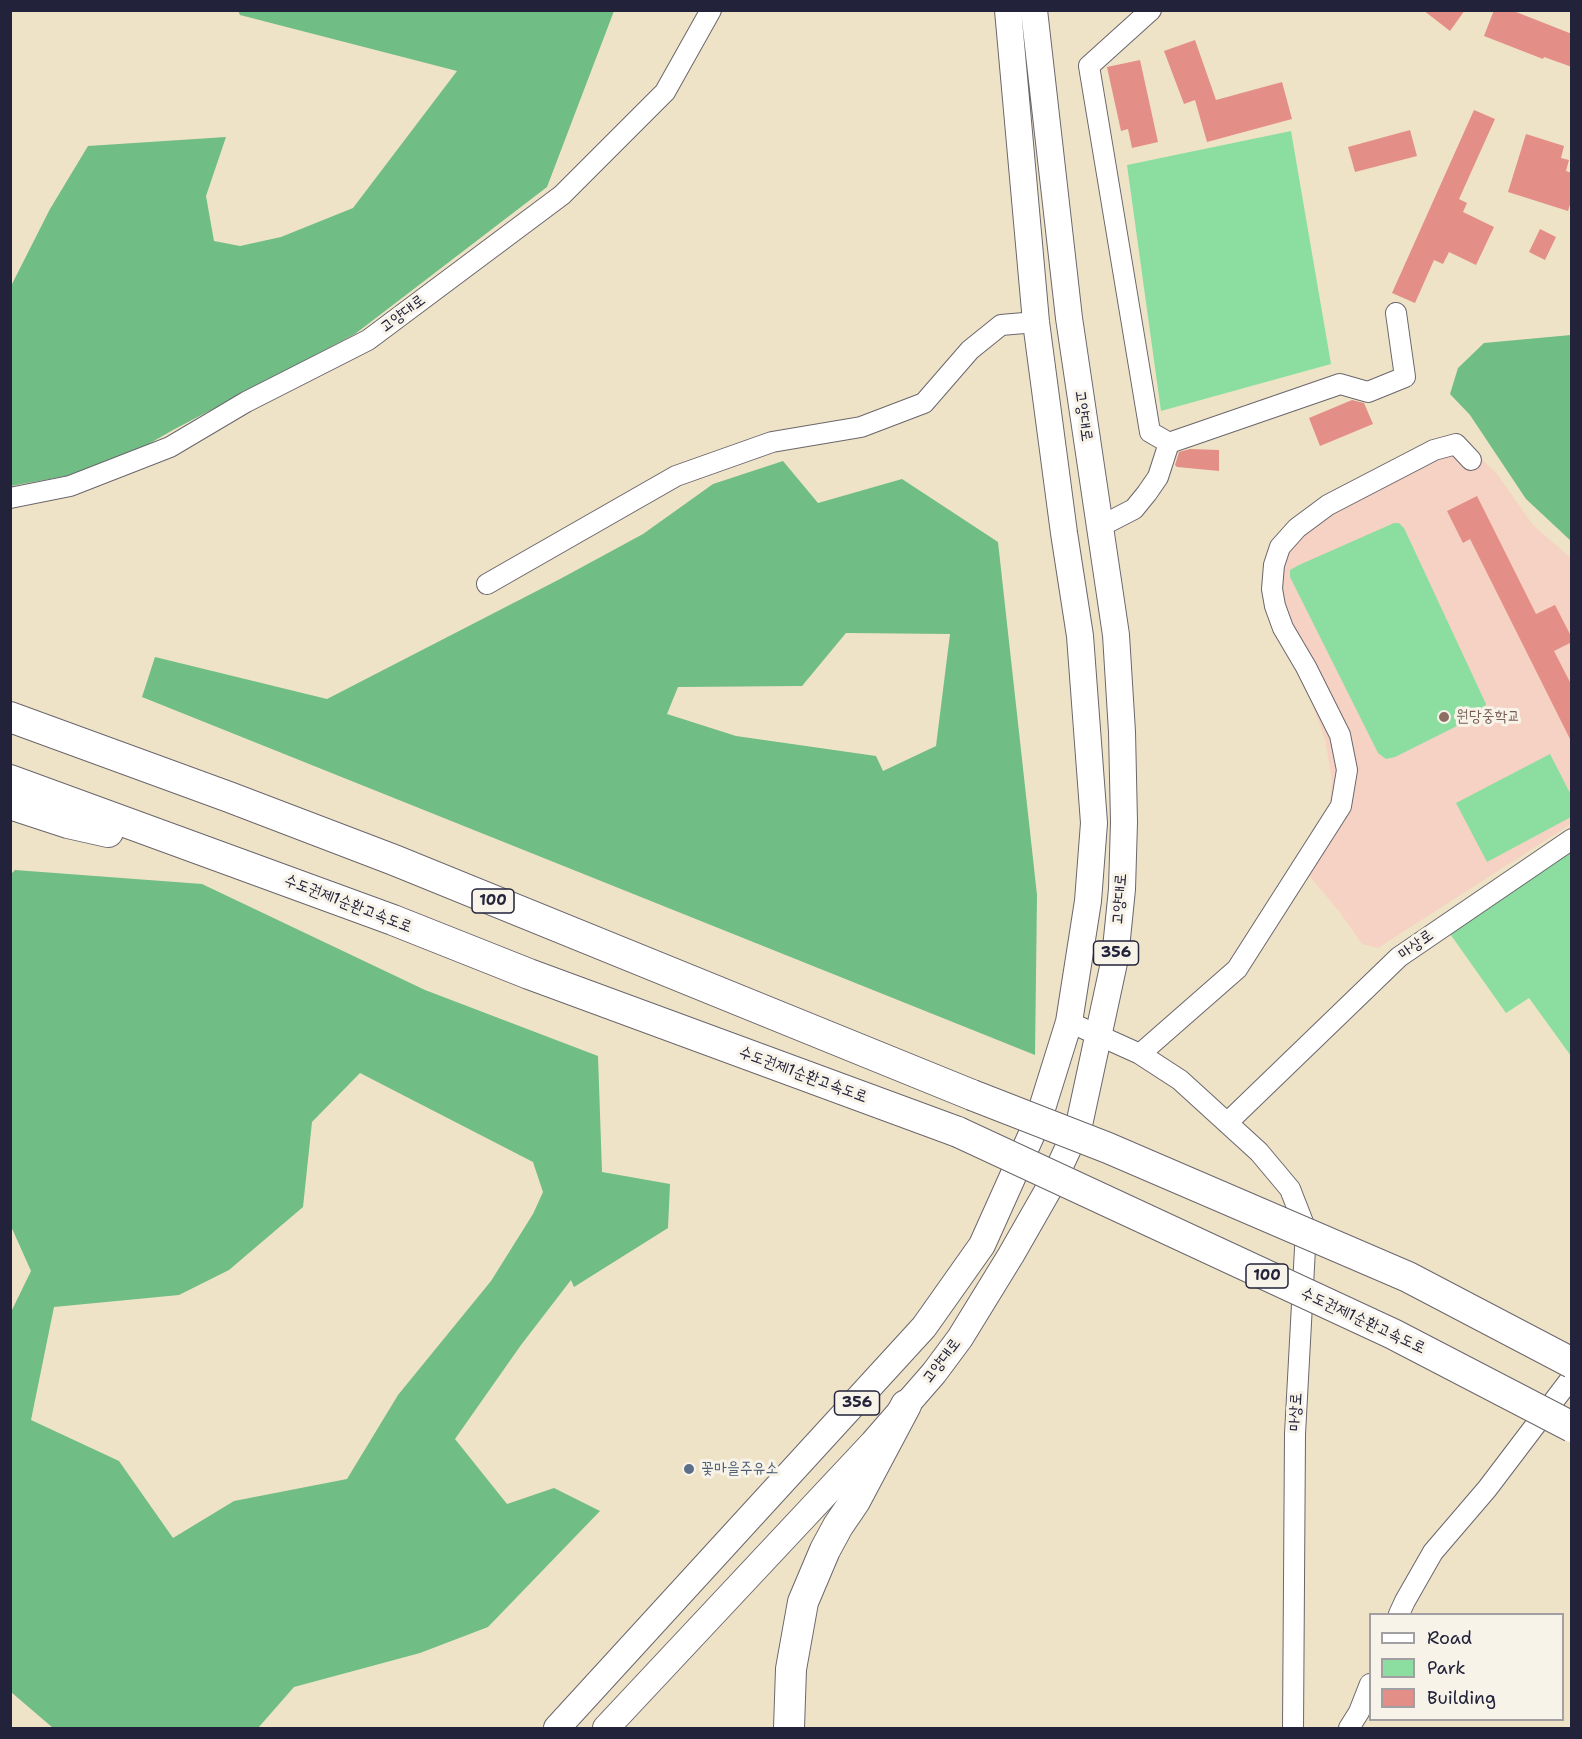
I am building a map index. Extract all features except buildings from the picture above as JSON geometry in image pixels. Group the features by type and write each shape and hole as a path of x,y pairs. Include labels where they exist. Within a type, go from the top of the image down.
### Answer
{"highway":[{"name":"100","path":"10,717 229,796 394,860 1205,1189 1408,1277 1572,1363"},
{"name":"수도권제1순환고속도로","path":"10,780 224,857 529,974 958,1132 1393,1334 1572,1427"},
{"path":"10,804 68,823 224,857"},
{"path":"789,1728 791,1669 803,1602 825,1550 855,1501 906,1405"}],"main road":[{"name":"고양대로","path":"557,1728 924,1327 982,1245 1038,1118 1069,1022 1088,902 1094,823 1080,636 1036,322 1008,10"},
{"name":"고양대로","path":"606,1728 873,1443 934,1372 960,1338 1051,1185 1079,1125 1115,958 1122,888 1124,822 1122,732 1116,635 1068,318 1034,10"}],"street":[{"name":"고양대로","path":"10,498 70,486 170,447 246,402 368,340 561,195 665,92 711,10"},
{"path":"1151,10 1089,66 1150,432 1169,443 1340,384 1368,392 1405,377 1396,313"},
{"path":"488,584 676,476 772,442 861,427 924,403 970,350 1001,325 1036,322"},
{"path":"1100,533 1103,525 1134,508 1147,493 1158,477 1169,443"},
{"path":"1140,1054 1236,969 1341,806 1347,770 1340,735 1284,628 1275,606 1272,589 1274,565 1280,547 1297,528 1328,505 1434,450 1456,444 1471,460"},
{"name":"마상로","path":"1227,1123 1398,957 1572,839"},
{"name":"마상로","path":"1069,1022 1140,1054 1180,1080 1260,1152 1290,1189 1306,1230 1295,1434 1293,1728"},
{"path":"1399,1613 1433,1552 1487,1489 1572,1377"},
{"path":"1349,1728 1369,1689"}],"shaded area":[{"name":"원당중학교","path":"1471,448 1497,474 1533,525 1571,558 1571,824 1378,948 1362,944 1338,910 1302,867 1327,827 1332,781 1325,739 1309,695 1268,612 1291,528 1444,451"}],"green space":[{"path":"238,11 614,11 547,187 355,334 173,430 105,469 11,486 10,288 50,209 88,146 226,137 206,196 214,241 240,246 281,237 353,208 457,71 240,15"},
{"path":"1291,131 1331,364 1161,411 1127,165"},
{"path":"1572,335 1571,541 1526,499 1470,415 1450,394 1458,368 1484,343"},
{"path":"783,461 818,503 902,479 998,542 1037,895 1035,1055 142,697 155,657 327,699 643,534 713,484","holes":["846,633 950,634 936,746 883,771 876,756 736,736 667,714 678,687 802,686"]},
{"path":"1394,523 1399,523 1404,528 1486,704 1483,712 1475,717 1395,757 1386,759 1378,753 1290,577 1290,570"},
{"path":"1550,754 1571,795 1571,817 1487,862 1456,803"},
{"path":"1571,851 1571,1056 1529,998 1506,1013 1448,931"},
{"path":"15,870 202,884 425,990 598,1056 602,1172 670,1184 668,1228 574,1287 571,1280 521,1345 455,1439 507,1504 554,1488 600,1511 488,1627 420,1653 294,1687 258,1728 53,1728 11,1692 11,1312 31,1271 10,1224 10,875","holes":["360,1073 533,1162 543,1192 533,1214 491,1281 398,1395 347,1479 234,1501 173,1538 119,1461 31,1420 54,1307 179,1295 229,1270 303,1207 312,1122"]}],"place":[{"name":"원당중학교","path":"1444,717"},
{"name":"꽃마을주유소","path":"689,1469"}]}
